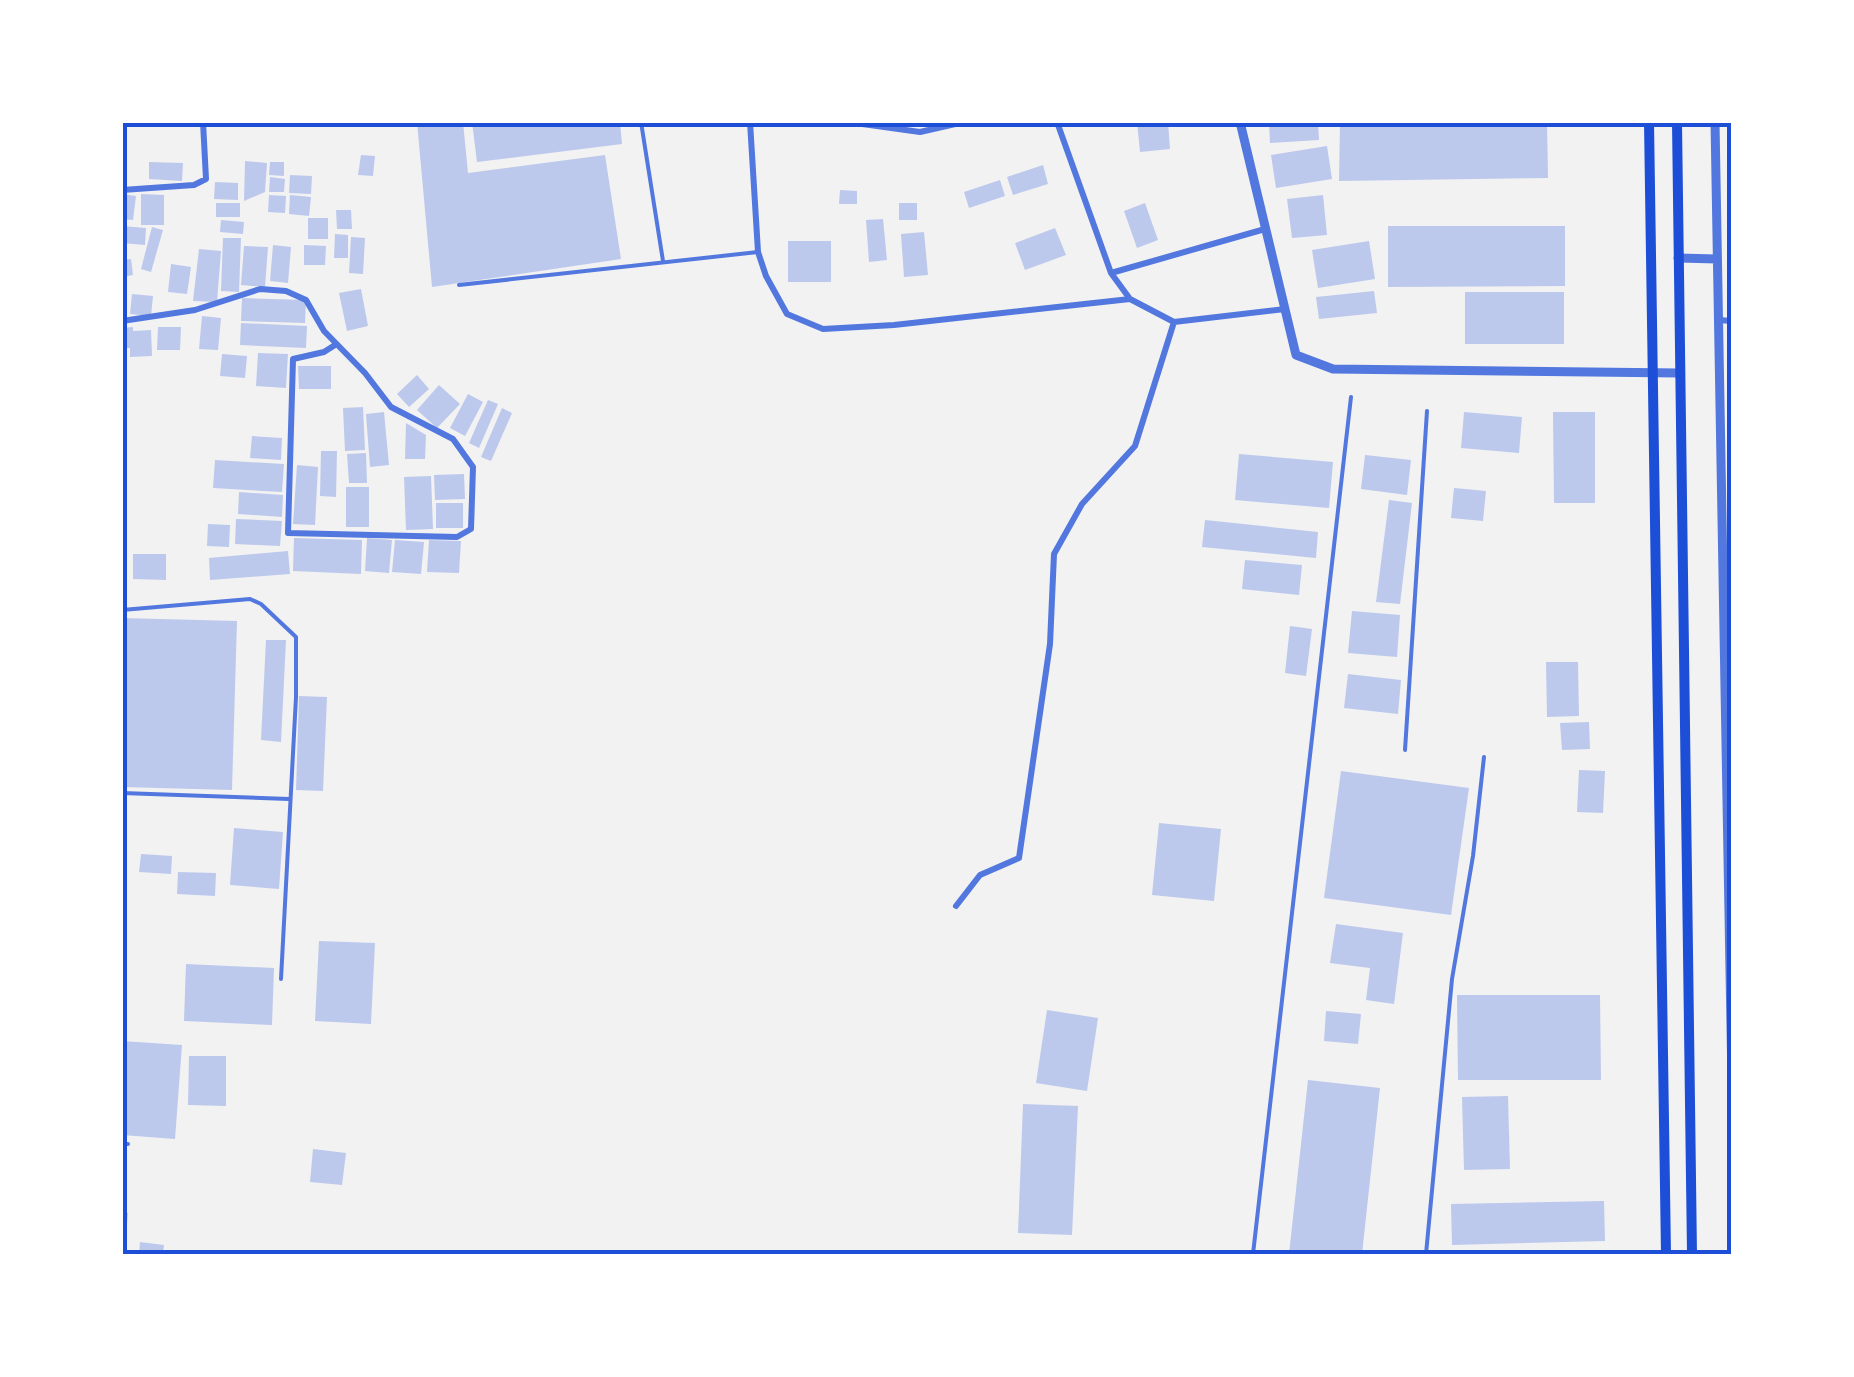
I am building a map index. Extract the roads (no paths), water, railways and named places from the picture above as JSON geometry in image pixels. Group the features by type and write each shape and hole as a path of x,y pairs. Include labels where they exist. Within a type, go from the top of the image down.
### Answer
{"main road":[{"path":"1649,122 1666,1254"},
{"path":"1677,122 1692,1254"},
{"path":"1664,1028 1689,1028"}],"street":[{"path":"122,190 194,185 206,179 204,122"},
{"path":"750,122 758,252 766,276 788,314 823,329 1130,299"},
{"path":"848,122 920,132 964,122"},
{"path":"1057,122 1111,273 1130,299 1174,322 1285,309"},
{"path":"1240,122 1296,355 1333,369 1679,373"},
{"path":"1715,122 1732,1084"},
{"path":"1111,273 1265,229"},
{"path":"1678,258 1717,259"},
{"path":"122,321 195,310 260,289 286,291 306,300 335,345 365,373 391,407 453,439 472,466 472,529 457,538 288,532 293,359 324,352 335,345"},
{"path":"1718,320 1732,320"},
{"path":"956,906 980,874 1019,858 1050,644 1054,554 1082,504 1136,446 1174,322"}],"lane":[{"path":"641,122 663,262"},
{"path":"459,285 758,252"},
{"path":"1253,1254 1351,397"},
{"path":"1405,750 1427,411"},
{"path":"122,610 250,599 289,628 296,644 281,979"},
{"path":"1426,1254 1452,978 1484,756"},
{"path":"122,793 289,799"}]}
